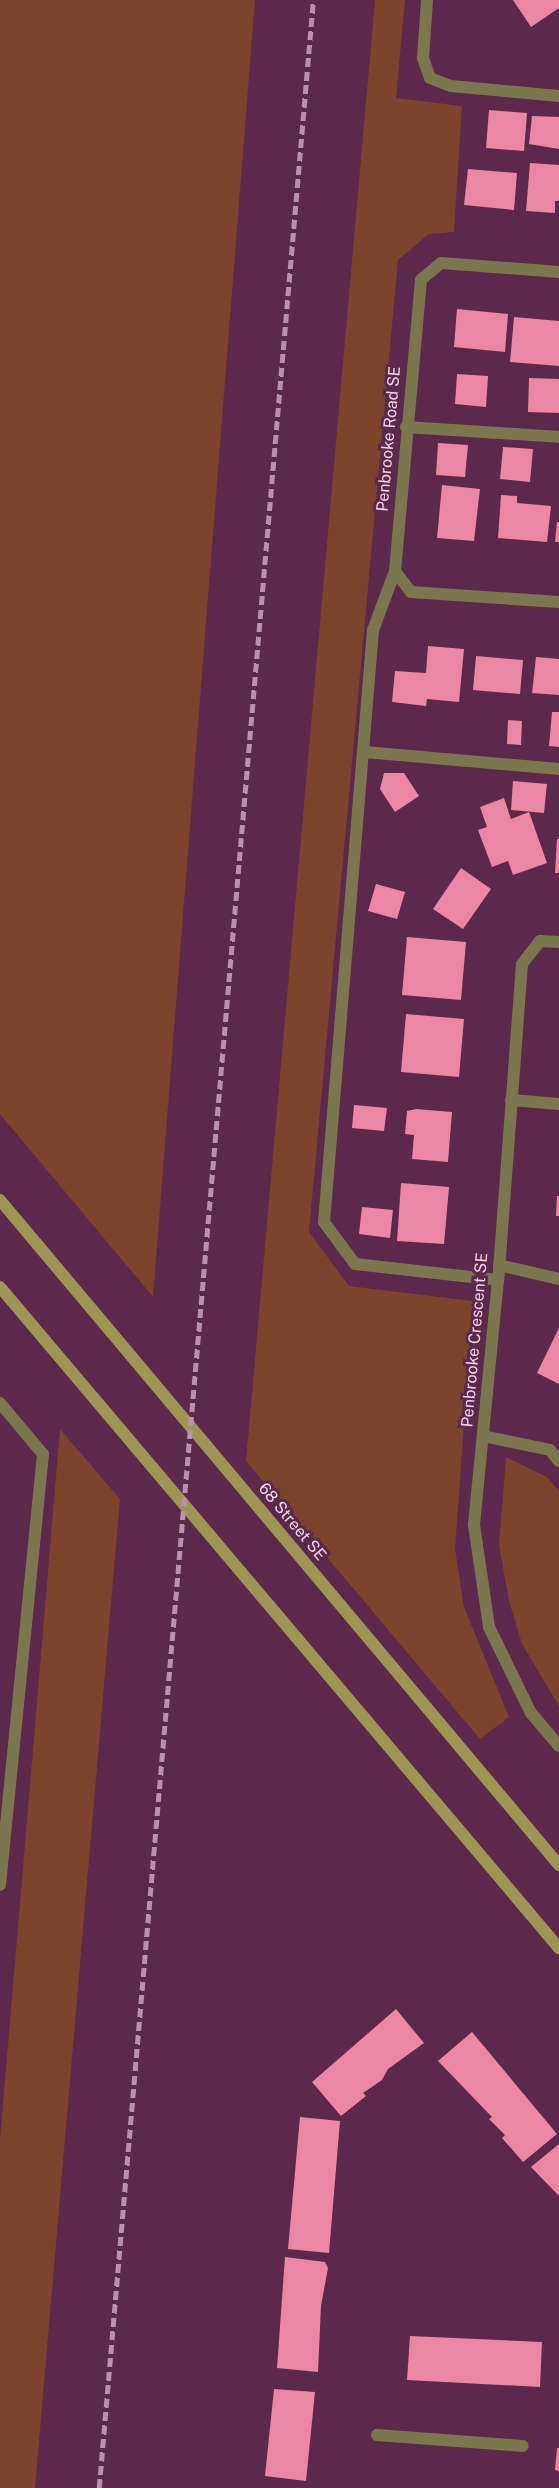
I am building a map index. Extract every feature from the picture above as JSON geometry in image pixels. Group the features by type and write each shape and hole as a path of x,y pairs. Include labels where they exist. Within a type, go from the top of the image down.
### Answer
{"main road":[{"name":"68 Street SE","path":"0,1200 559,1865"},
{"path":"0,1287 559,1948"}],"street":[{"path":"427,0 423,58 430,78 451,86 559,96"},
{"name":"Penbrooke Road SE","path":"498,1280 356,1264 324,1222 365,752 373,630 395,571 406,427 421,280 441,263 559,272"},
{"path":"406,427 559,437"},
{"path":"395,571 411,592 559,603"},
{"path":"365,752 559,769"},
{"name":"Penbrooke Crescent SE","path":"559,942 540,941 522,964 498,1280 474,1525 489,1627 531,1713 559,1746"},
{"path":"512,1100 559,1104"},
{"path":"499,1265 559,1278"},
{"path":"0,1403 43,1454 0,1885"},
{"path":"483,1436 550,1449 559,1461"},
{"path":"376,2435 523,2446"}],"shaded area":[{"path":"0,0 255,0 153,1297 0,1114"},
{"path":"375,0 405,0 396,98 462,106 454,232 429,234 398,260 309,1232 349,1286 473,1301 455,1549 464,1607 509,1717 480,1739 246,1461"},
{"path":"60,1429 120,1499 35,2488 0,2488 0,2140"},
{"path":"506,1457 547,1477 559,1491 559,1706 522,1644 509,1601 499,1545"}],"building":[{"path":"513,0 559,0 559,8 531,27"},
{"path":"489,110 527,113 524,151 486,148"},
{"path":"532,116 559,117 559,149 529,144"},
{"path":"530,163 559,165 559,201 555,201 555,213 526,211"},
{"path":"468,169 517,173 514,210 464,205"},
{"path":"457,309 508,314 505,352 454,347"},
{"path":"514,317 559,321 559,366 510,362"},
{"path":"457,374 488,376 486,407 455,404"},
{"path":"529,378 559,379 559,413 528,412"},
{"path":"438,443 468,445 465,477 436,475"},
{"path":"503,447 533,449 530,482 500,479"},
{"path":"442,485 480,489 474,541 437,538"},
{"path":"501,495 517,496 517,503 551,506 547,542 498,538"},
{"path":"557,522 559,522 559,542 555,542"},
{"path":"428,646 464,649 459,702 427,699 426,706 392,702 395,671 426,673"},
{"path":"476,656 523,660 520,694 473,690"},
{"path":"536,657 559,659 559,695 532,693"},
{"path":"552,712 559,712 559,747 549,746"},
{"path":"508,720 522,721 521,745 507,744"},
{"path":"384,773 404,773 419,796 395,812 380,789"},
{"path":"513,781 547,784 544,813 511,810"},
{"path":"504,798 511,819 529,812 547,863 513,875 508,861 492,867 478,830 487,827 480,807"},
{"path":"557,839 559,839 559,873 555,873"},
{"path":"461,868 491,889 463,929 433,909"},
{"path":"376,884 405,892 397,919 368,911"},
{"path":"407,937 466,942 461,1000 402,995"},
{"path":"406,1014 464,1019 459,1077 401,1072"},
{"path":"354,1105 387,1108 384,1131 352,1128"},
{"path":"416,1109 452,1112 448,1162 412,1159 414,1135 405,1134 407,1111"},
{"path":"401,1183 449,1187 444,1244 397,1241"},
{"path":"557,1196 559,1196 559,1216 556,1216"},
{"path":"362,1207 393,1210 390,1238 359,1234"},
{"path":"559,1328 559,1384 537,1373"},
{"path":"396,2009 424,2043 388,2069 382,2080 363,2093 366,2096 341,2116 312,2082"},
{"path":"472,2032 557,2134 523,2162 502,2138 505,2135 489,2119 492,2117 438,2061"},
{"path":"300,2117 340,2121 329,2253 288,2249"},
{"path":"559,2144 559,2196 531,2167"},
{"path":"285,2257 325,2262 328,2268 321,2306 318,2372 277,2368"},
{"path":"410,2336 542,2342 540,2387 407,2380"},
{"path":"274,2389 315,2392 306,2481 265,2476"},
{"path":"557,2448 559,2448 559,2471 555,2470"}],"railway":[{"path":"99,2488 313,0"}]}
